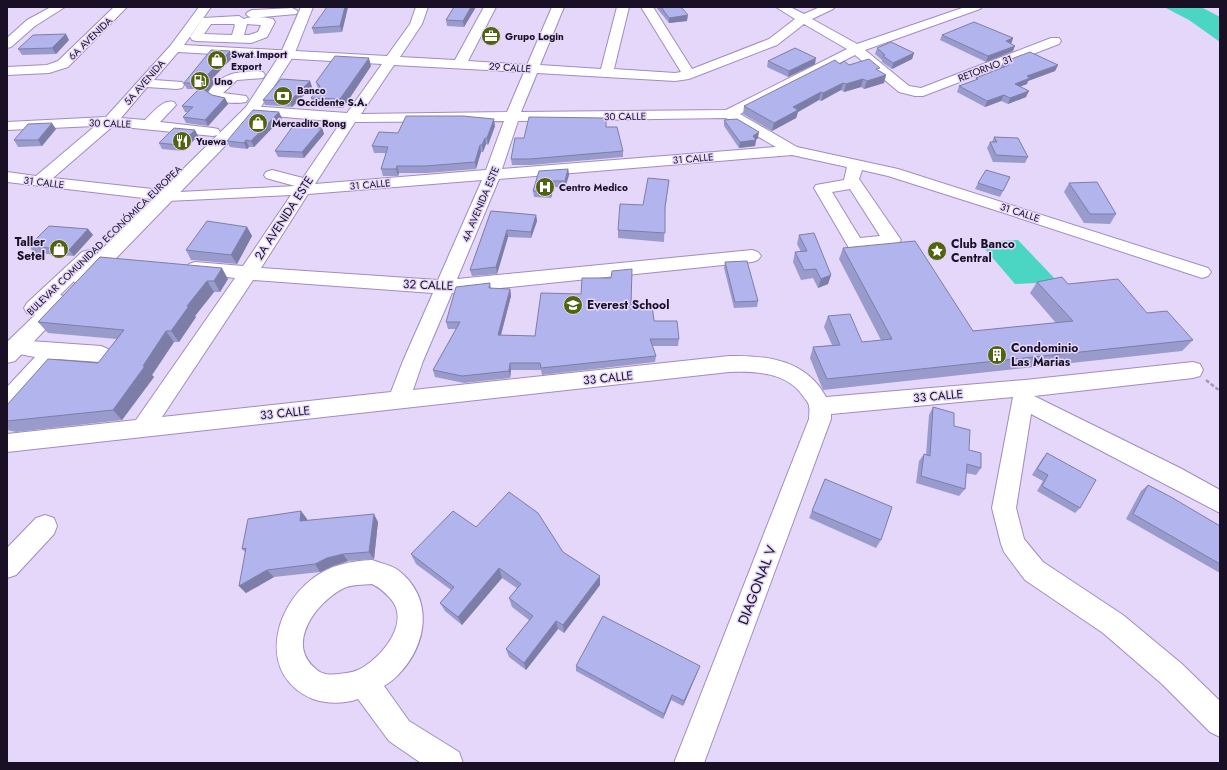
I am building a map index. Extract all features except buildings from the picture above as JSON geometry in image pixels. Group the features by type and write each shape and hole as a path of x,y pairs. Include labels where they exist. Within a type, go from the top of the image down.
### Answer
{"main road":[{"name":"BULEVAR COMUNIDAD ECONÓMICA EUROPEA","path":"10,346 159,195 246,104 281,37 298,9"},
{"name":"BULEVAR COMUNIDAD ECONÓMICA EUROPEA","path":"10,346 104,259 213,132 246,104 258,75 273,54"}],"street":[{"path":"7,31 31,23 60,7"},
{"name":"6A AVENIDA","path":"7,71 49,69 63,64 121,7"},
{"name":"5A AVENIDA","path":"39,181 110,121 175,48 205,7"},
{"name":"2A AVENIDA ESTE","path":"144,427 351,118 416,24 422,7"},
{"path":"460,64 490,7"},
{"name":"4A AVENIDA ESTE","path":"399,401 413,361 494,174 512,117 531,68 558,7"},
{"path":"606,74 623,7"},
{"path":"647,7 689,75"},
{"path":"782,7 856,49"},
{"name":"29 CALLE","path":"175,48 675,77 689,75 773,42 803,19 829,7"},
{"name":"30 CALLE","path":"258,75 235,76 228,78 214,94 246,104 351,118 729,114 856,49 976,7"},
{"path":"242,29 250,14 298,9"},
{"path":"251,39 263,34 269,22 242,29 196,37 205,23 210,21 234,19 238,20 242,29 251,39 273,54"},
{"path":"7,44 31,23"},
{"path":"242,29 251,39"},
{"name":"RETORNO 31","path":"856,49 904,89 915,92 923,92 1055,41"},
{"path":"144,83 177,85"},
{"path":"148,125 169,105"},
{"path":"729,114 792,150"},
{"name":"30 CALLE","path":"7,126 110,121 213,132"},
{"name":"31 CALLE","path":"7,177 159,195 494,174 792,150 892,172 1202,272"},
{"path":"854,184 851,179 856,164"},
{"path":"272,175 305,187"},
{"name":"32 CALLE","path":"181,266 248,273 445,287 752,256"},
{"path":"104,259 128,261"},
{"path":"10,346 52,351 101,354"},
{"path":"7,401 52,351"},
{"name":"33 CALLE","path":"7,443 746,363 766,365 794,376 805,384 820,406 1024,394 1193,370"},
{"path":"1220,502 1024,394 1004,508 1013,544 1034,571 1113,624 1172,674 1220,722"},
{"name":"DIAGONAL V","path":"689,763 820,419 820,406"},
{"path":"7,566 45,526"},
{"path":"372,572 388,577 400,587 408,601 411,618 407,637 398,655 383,672 364,683 343,690 322,688 305,680 293,665 289,647 292,626 301,607 316,591 334,579 354,573 372,572"},
{"path":"364,683 399,731 448,763"}],"shaded area":[{"path":"1164,7 1201,7 1220,17 1220,42 1189,20"},
{"path":"1018,240 1058,282 1015,284 979,242"}],"place":[{"name":"Grupo Login","path":"491,36"},
{"name":"Swat Import Export","path":"217,60"},
{"name":"Uno","path":"200,81"},
{"name":"Banco Occidente S.A.","path":"283,96"},
{"name":"Mercadito Rong","path":"258,123"},
{"name":"Yuewa","path":"182,141"},
{"name":"Centro Medico","path":"545,187"},
{"name":"Taller Setel","path":"59,249"},
{"name":"Club Banco Central","path":"937,251"},
{"name":"Everest School","path":"573,305"},
{"name":"Condominio Las Marias","path":"997,355"}]}
